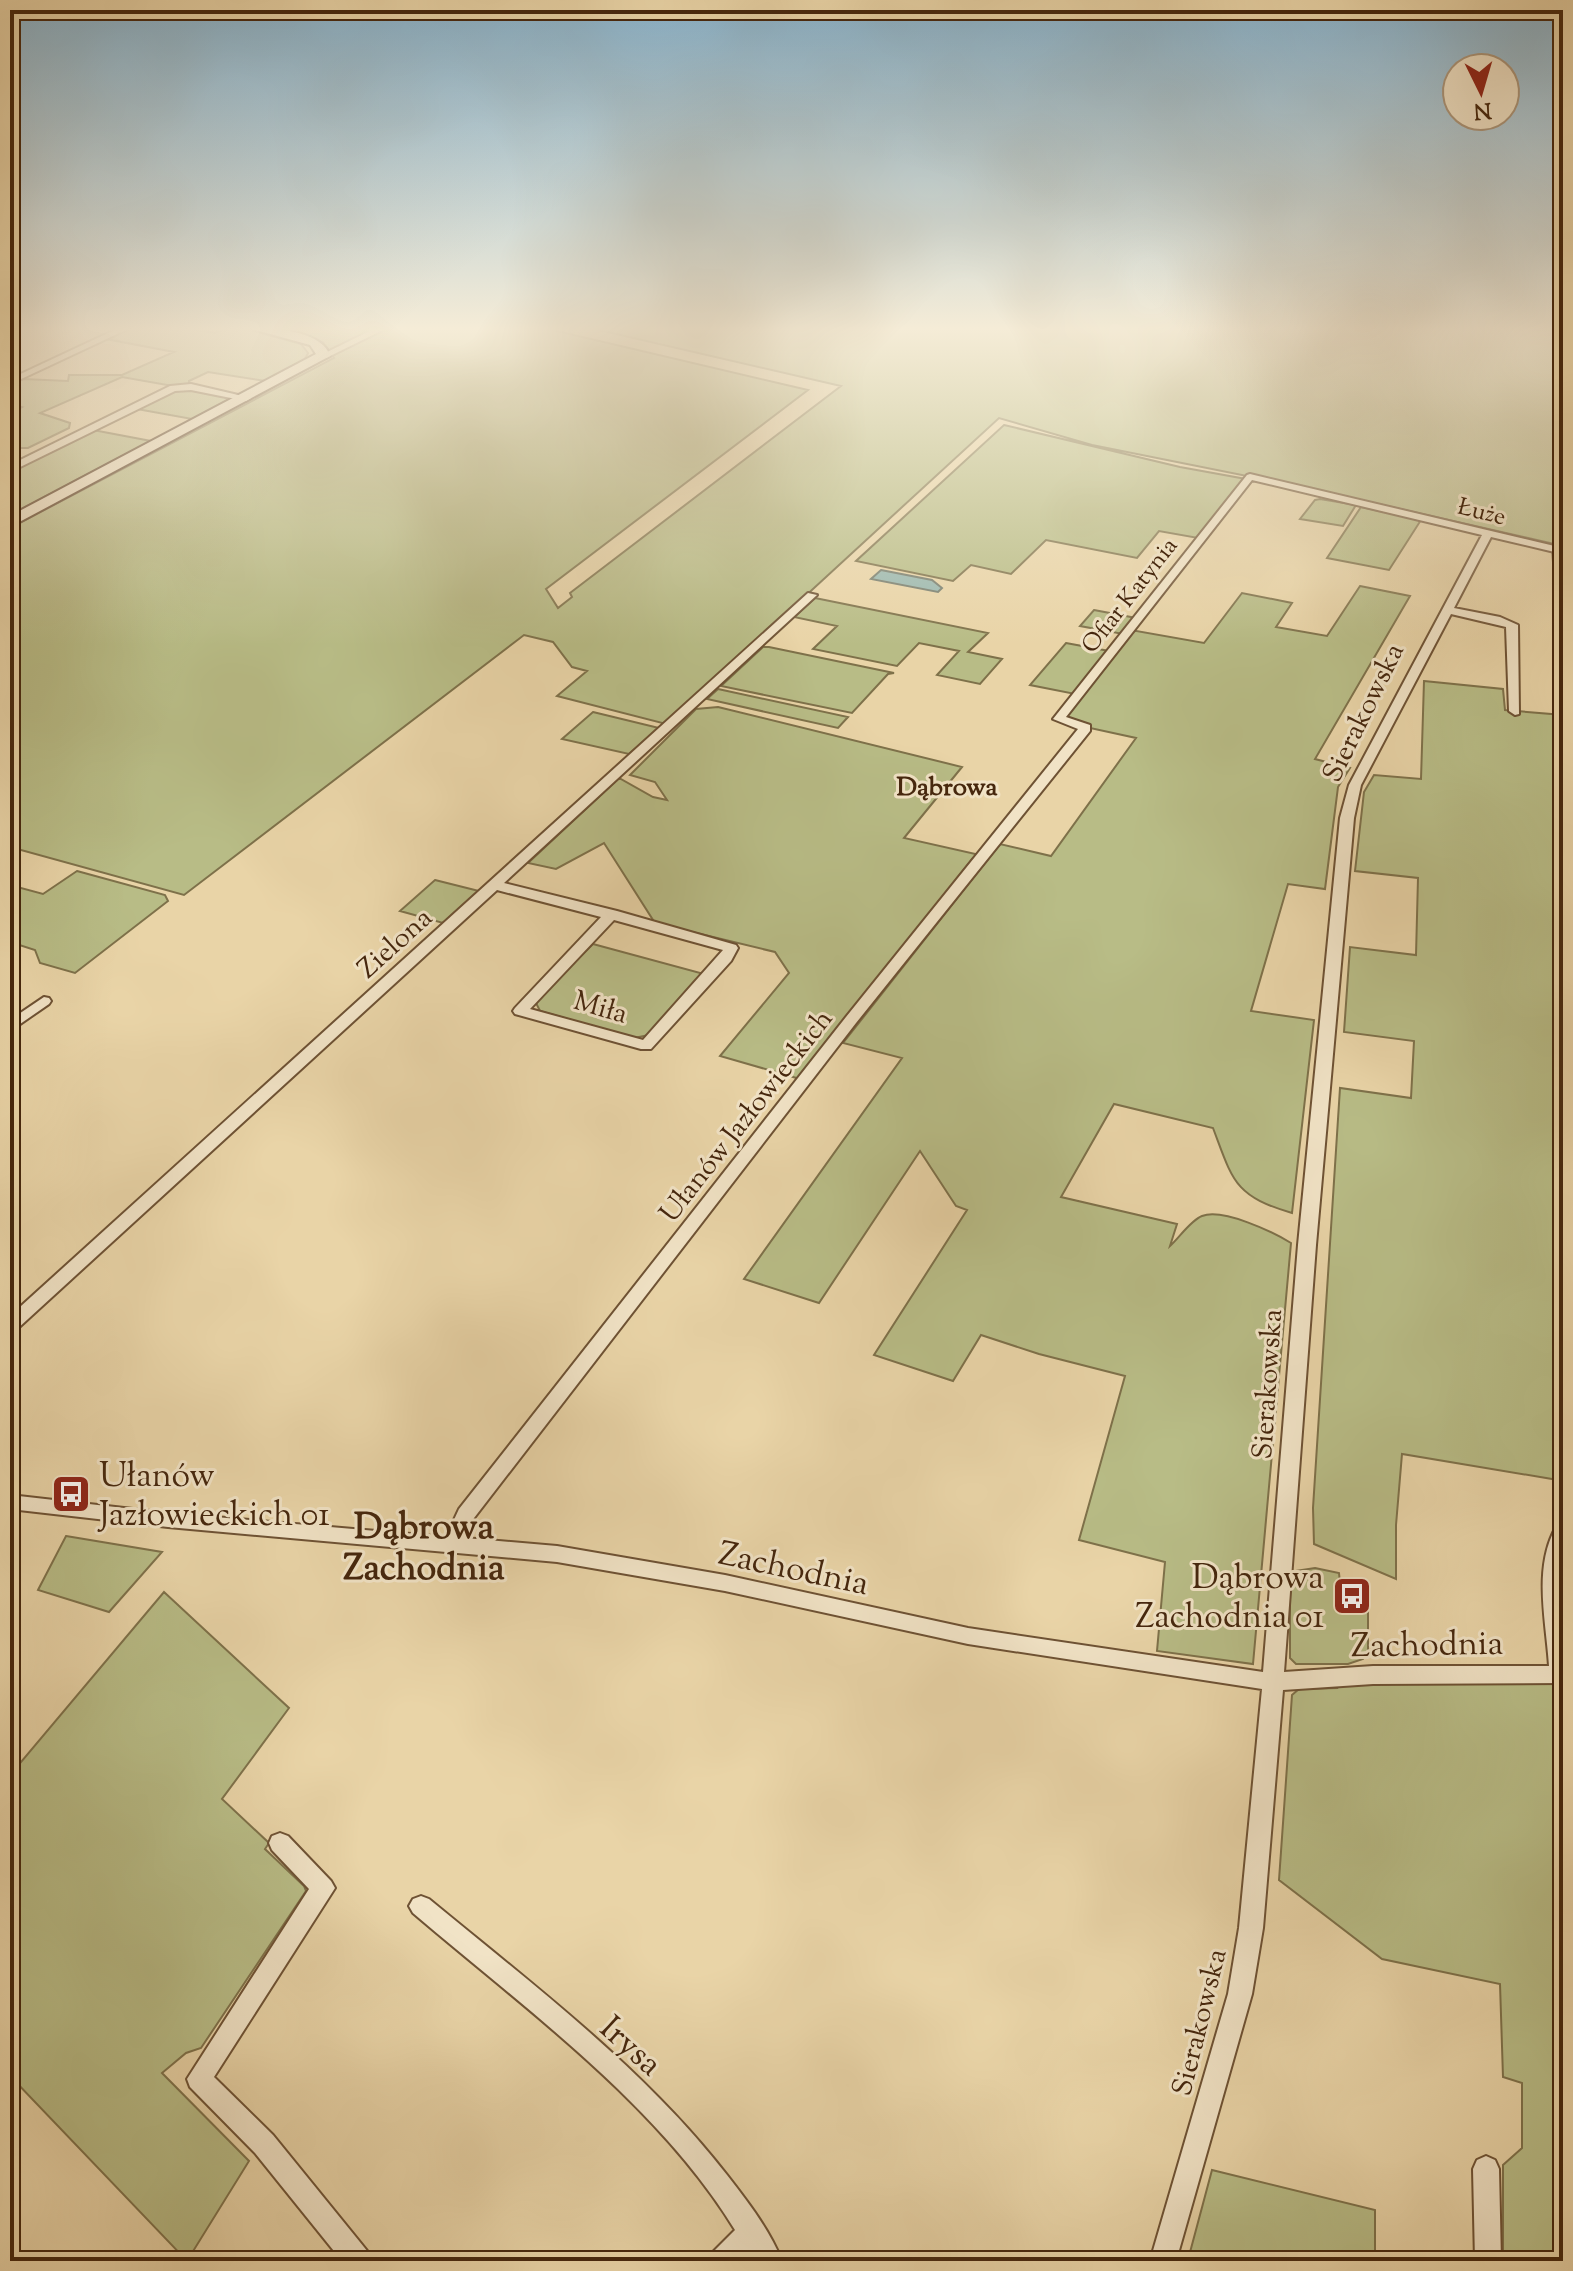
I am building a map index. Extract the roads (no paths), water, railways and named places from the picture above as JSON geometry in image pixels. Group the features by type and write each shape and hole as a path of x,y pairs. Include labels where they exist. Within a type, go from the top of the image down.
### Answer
{"main road":[{"path":"10,522 179,433"}],"street":[{"path":"10,469 82,433"},
{"name":"Łuże","path":"1250,477 1563,551"},
{"name":"Ofiar Katynia","path":"1083,726 1059,719 1250,477"},
{"name":"Sierakowska","path":"1163,2261 1240,1994 1259,1856 1307,1245 1347,818 1355,785 1488,534"},
{"name":"Zielona","path":"10,1326 812,595"},
{"path":"1446,610 1512,625 1515,711"},
{"name":"Ułanów Jazłowieckich","path":"453,1543 466,1514 851,1020 1086,728 1083,726"},
{"name":"Miła","path":"495,885 612,914 731,948 726,958 646,1046 520,1011 612,914"},
{"path":"10,1027 44,1001"},
{"name":"Zachodnia","path":"10,1502 168,1520 557,1554 642,1568 968,1636 1271,1682 1373,1675 1562,1674"},
{"path":"1562,1674 1554,1558 1558,1537 1563,1532"},
{"path":"280,1843 323,1888 199,2079 264,2144 359,2261"},
{"name":"Irysa","path":"421,1906 615,2073 698,2155 753,2231 769,2261"},
{"path":"1486,2169 1488,2261"},
{"path":"722,2261 753,2231"}],"water":[{"path":"881,570 932,580 942,588 938,592 871,579"}],"place":[{"name":"Ułanów Jazłowieckich 01","path":"71,1494"},
{"name":"Dąbrowa Zachodnia 01","path":"1352,1596"}],"district":[{"name":"Dąbrowa","path":"947,786"},
{"name":"Dąbrowa Zachodnia","path":"424,1546"}]}
